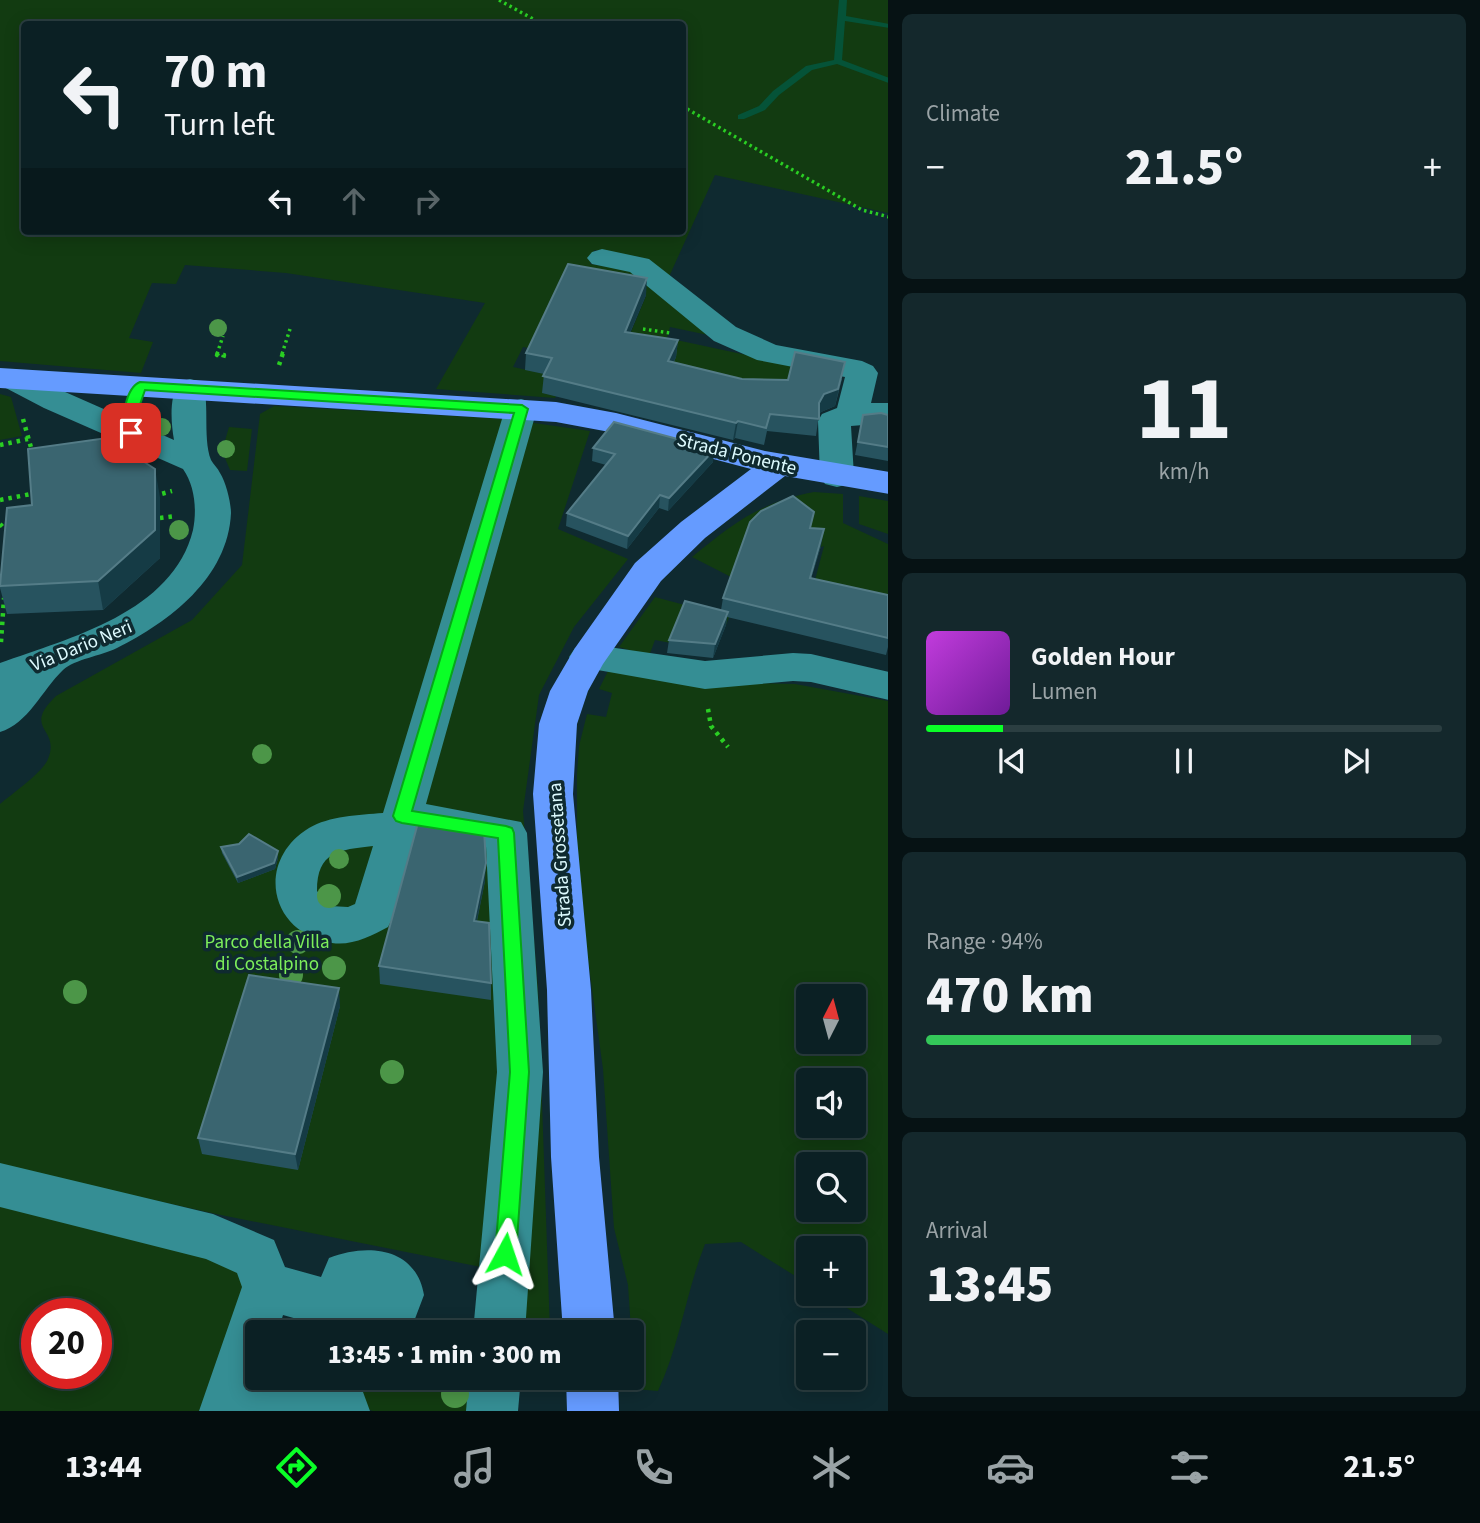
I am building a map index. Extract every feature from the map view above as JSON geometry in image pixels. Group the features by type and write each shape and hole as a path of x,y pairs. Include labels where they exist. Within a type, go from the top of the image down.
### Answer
{"main road":[{"name":"Strada Ponente","path":"6,379 522,409 596,418 778,465 888,483"},
{"name":"Strada Grossetana","path":"588,1320 575,1157 569,990 553,794 558,724 569,691 588,657 648,572 693,530 778,465"},
{"path":"592,1390 593,1411"}],"street":[{"path":"602,258 639,265 725,334 736,339 768,353 852,368 862,373 852,414"},
{"path":"6,379 195,461"},
{"path":"131,433 128,419 140,386"},
{"name":"Via Dario Neri","path":"25,668 100,641 143,619 174,592 204,556 214,512 205,475 195,461 188,426 190,389"},
{"path":"500,1320 520,1072 506,833 400,822 522,409"},
{"path":"837,475 834,421 852,414 888,413"},
{"path":"588,657 705,675 793,667 811,668 888,686"},
{"path":"0,718 25,668"},
{"path":"0,1185 213,1237 256,1257 267,1287 230,1395 344,1411"},
{"path":"267,1287 338,1306"},
{"path":"492,1411 494,1390"}],"path":[{"path":"499,0 537,21"},
{"path":"686,108 862,210 888,217"},
{"path":"277,372 290,329"},
{"path":"643,329 674,334 672,339"},
{"path":"220,367 224,355 216,355 223,335"},
{"path":"23,416 34,463"},
{"path":"0,445 28,439"},
{"path":"0,500 41,493 39,484"},
{"path":"155,504 154,495 162,492"},
{"path":"0,524 9,534 8,547"},
{"path":"9,534 22,532"},
{"path":"5,589 0,648 25,668"}],"green space":[{"path":"0,0 888,0 888,213 715,175 668,279 640,257 594,250 590,264 639,272 708,335 670,327 667,338 793,365 785,397 740,396 666,378 675,357 572,339 580,323 631,332 646,296 567,281 534,349 523,347 513,367 551,375 543,393 556,396 555,398 436,389 485,303 286,273 185,265 176,284 152,283 129,338 153,342 141,373 0,361"},
{"path":"0,394 11,397 22,436 0,440"},
{"name":"Parco della Villa di Costalpino","path":"274,406 507,419 590,431 558,529 628,559 574,627 539,695 523,811 538,987 550,1320 506,1320 491,1269 221,1215 0,1166 0,804 34,776 48,759 50,740 42,716 56,696 192,620 242,565 260,414"},
{"path":"229,427 252,429 247,471 230,470 222,451"},
{"path":"814,492 843,494 843,523 888,544 888,605 814,584 824,546 733,578 692,557 721,534 763,508"},
{"path":"859,496 888,501 888,534 859,524"},
{"path":"655,597 729,617 726,625 671,643 655,640 649,656 619,647"},
{"path":"609,669 704,682 795,684 888,701 888,1334 844,1306 866,1306 866,1236 796,1236 796,1276 741,1242 705,1244 672,1355 658,1391 644,1390 644,1320 630,1320 628,1285 614,1228 603,1069 577,879 579,746 587,714 606,717 612,693 599,689"},
{"path":"0,1203 199,1250 243,1271 246,1289 204,1411 0,1411"},
{"path":"303,1390 482,1390 478,1411 373,1411"}],"building":[{"path":"568,264 647,278 625,332 678,340 668,361 742,379 788,380 795,352 845,362 838,389 824,394 819,403 819,419 770,414 766,428 543,376 552,358 526,353"},
{"path":"863,415 888,415 888,447 858,442"},
{"path":"614,422 715,449 669,498 660,495 628,536 567,513 615,454 593,448"},
{"path":"107,438 155,469 155,530 98,581 0,586 7,508 32,505 28,449"},
{"path":"793,496 814,512 810,528 824,529 810,578 888,595 888,638 723,598 750,522 761,511"},
{"path":"685,601 728,612 715,644 669,640"},
{"path":"419,819 484,830 486,863 474,921 489,923 491,983 379,966"},
{"path":"249,834 278,851 274,863 237,877 221,847 239,844"},
{"path":"249,975 339,988 295,1154 198,1138"}],"waterway":[{"path":"838,61 843,0"},
{"path":"843,18 888,26"},
{"path":"741,117 762,108 776,93 809,68 838,61"},
{"path":"838,61 888,81"}],"route":[{"path":"131,433 128,419 140,386 522,409 402,816 506,833 520,1072 505,1254"}]}
